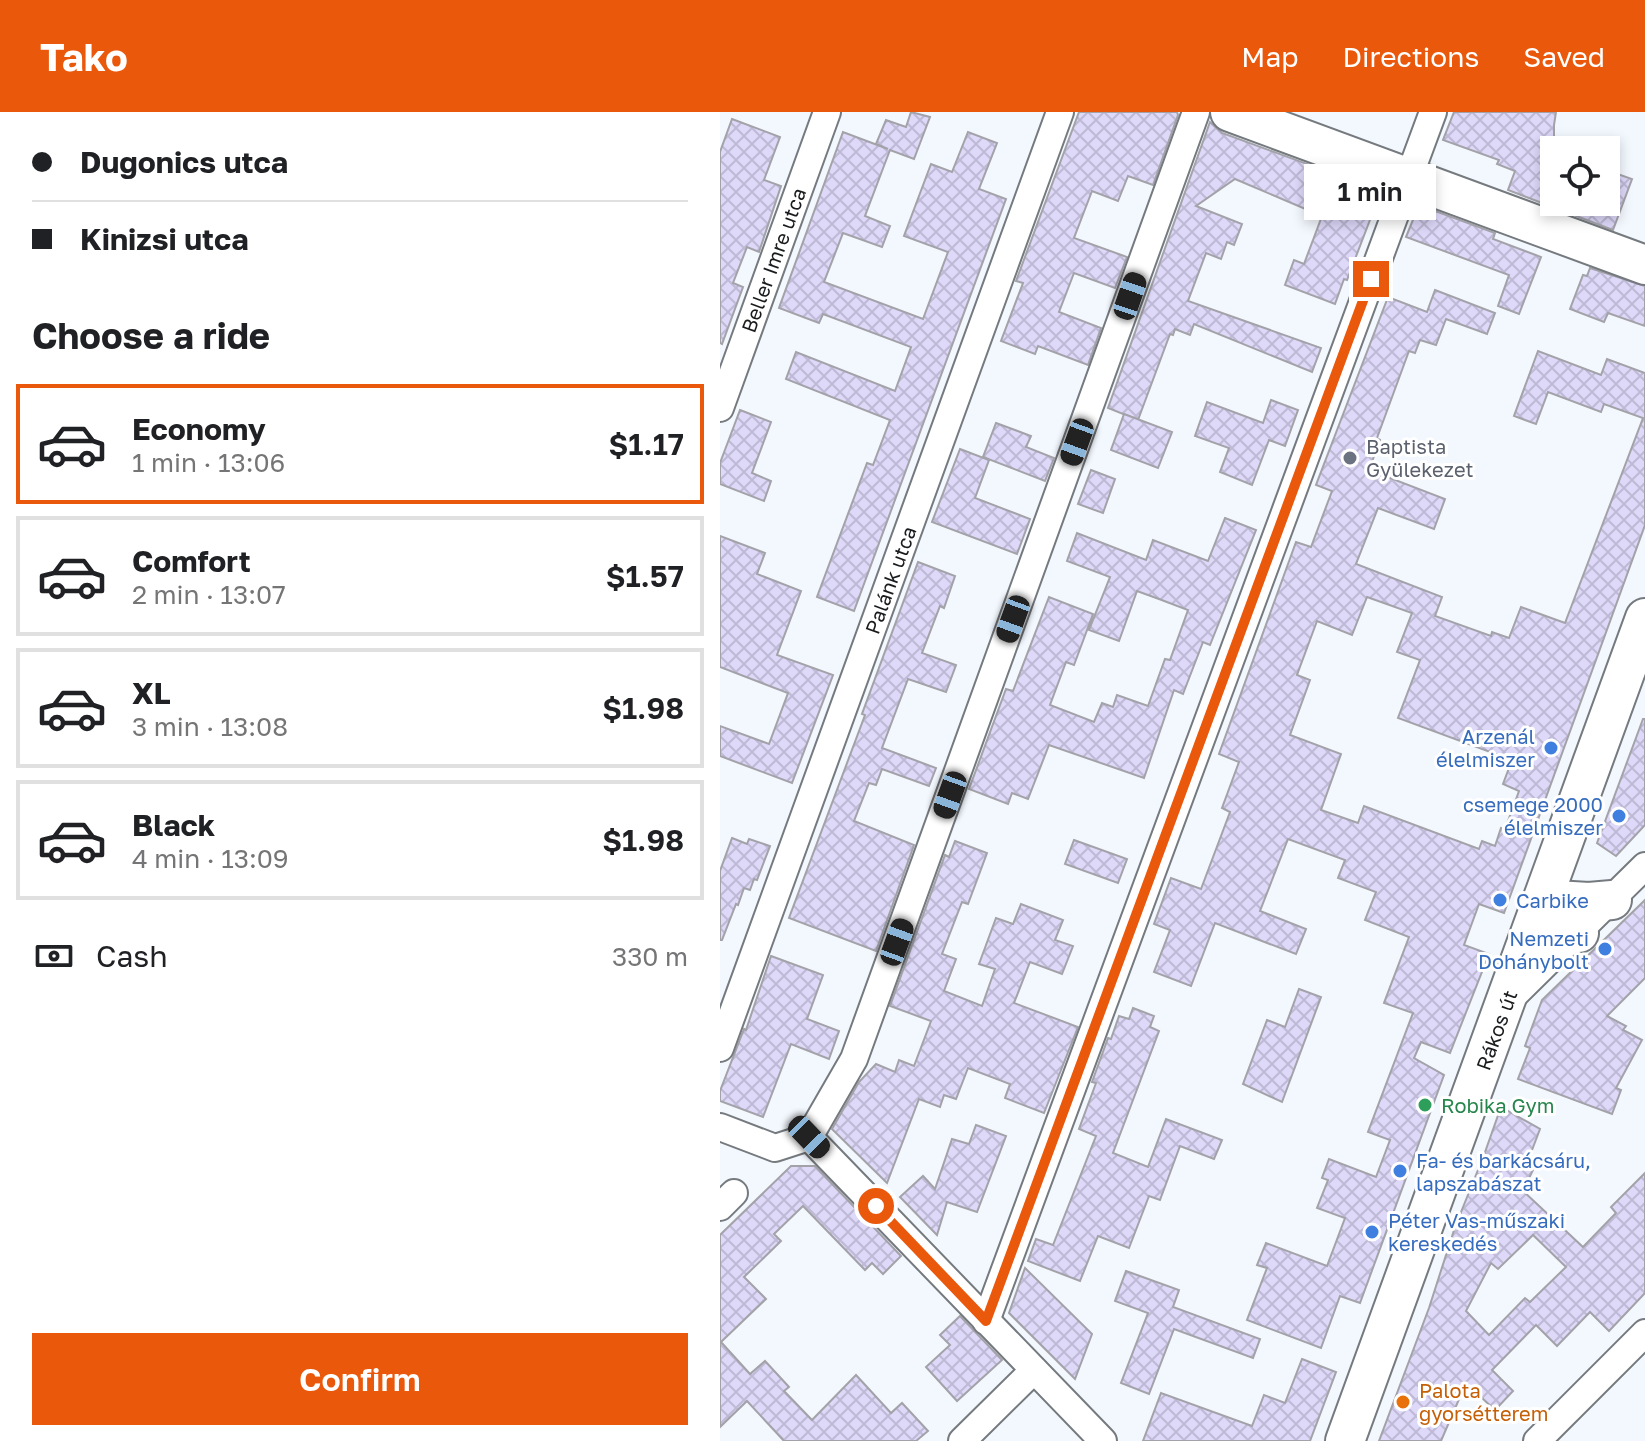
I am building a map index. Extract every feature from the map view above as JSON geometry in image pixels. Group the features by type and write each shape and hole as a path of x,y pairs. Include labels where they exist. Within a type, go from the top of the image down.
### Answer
{"street":[{"name":"Beller Imre utca","path":"720,408 827,112"},
{"name":"Palánk utca","path":"720,1048 1060,112"},
{"path":"720,1127 775,1148 809,1137 854,1059 1196,112"},
{"path":"1230,112 1645,265"},
{"path":"986,1321 1433,112"},
{"name":"Rákos út","path":"1345,1441 1645,618"},
{"path":"1557,855 1574,885 1606,900"},
{"path":"1506,1003 1579,933 1606,900 1645,866"},
{"path":"1579,933 1558,929 1547,923 1540,907 1555,900 1606,900"},
{"path":"809,1137 1103,1441"},
{"path":"1537,1441 1645,1333"},
{"path":"962,1441 1034,1370"}],"building":[{"path":"911,112 930,117 914,159 890,150 865,216 890,226 882,247 843,233 824,282 923,319 948,252 904,236 931,164 952,172 968,132 997,143 979,189 1006,199 854,611 817,597 867,463 873,465 890,420 786,379 796,352 895,391 911,347 823,314 819,323 779,308 843,132 888,149 876,144 886,120 906,127"},
{"path":"1079,112 1177,112 1178,115 1153,185 1128,176 1118,201 1092,191 1074,238 1127,257 1115,288 1074,273 1059,312 1101,328 1088,365 1038,346 1035,354 1001,341 1023,283 1016,281"},
{"path":"1454,112 1556,112 1554,136 1540,136 1540,202 1508,190 1515,171 1497,164 1499,160 1443,140"},
{"path":"732,119 780,137 764,180 781,186 759,252 747,247 733,283 743,287 722,344 720,152"},
{"path":"1210,122 1222,133 1381,191 1335,304 1285,285 1294,260 1304,264 1322,216 1235,179 1196,206 1242,224 1234,245 1227,242 1221,259 1206,253 1188,301 1321,348 1312,372 1194,324 1190,335 1175,329 1173,335 1170,334 1138,420 1108,408"},
{"path":"1620,175 1632,179 1620,211"},
{"path":"1419,205 1495,233 1493,239 1541,257 1519,314 1498,306 1509,275 1406,237"},
{"path":"1576,216 1618,216 1613,230"},
{"path":"1590,268 1645,286 1645,326 1608,313 1604,322 1570,309 1583,275 1587,276"},
{"path":"1435,290 1495,313 1487,334 1446,319 1436,345 1420,340 1415,353 1409,351 1377,438 1380,440 1369,470 1445,499 1434,529 1378,508 1356,564 1442,597 1435,616 1491,636 1492,632 1509,638 1521,607 1565,623 1643,418 1604,404 1601,412 1548,392 1536,424 1514,416 1538,351 1601,375 1607,359 1645,373 1645,525 1504,913 1479,904 1464,945 1489,954 1450,1053 1421,1042 1414,1058 1444,1075 1360,1303 1340,1296 1321,1348 1247,1320 1267,1268 1257,1265 1266,1243 1327,1266 1345,1218 1317,1208 1328,1180 1322,1178 1329,1159 1376,1177 1390,1140 1368,1132 1413,1013 1384,1003 1409,937 1365,920 1376,892 1338,878 1345,860 1288,839 1260,911 1306,929 1296,954 1215,923 1191,986 1154,972 1170,930 1154,924 1171,878 1201,889 1230,812 1222,808 1239,762 1219,754 1296,542 1311,547 1332,491 1316,485 1388,297 1427,312","holes":["1367,597 1412,613 1397,652 1420,660 1398,718 1512,760 1503,784 1519,791 1495,846 1482,841 1479,849 1364,806 1358,823 1321,810 1341,754 1290,735 1310,680 1297,675 1317,621 1352,635"]},
{"path":"1271,400 1298,410 1285,446 1269,440 1252,485 1220,472 1229,448 1195,436 1207,402 1263,423"},
{"path":"740,410 771,422 752,473 771,481 764,501 720,484 720,463"},
{"path":"1124,414 1172,432 1158,468 1111,450"},
{"path":"996,423 1031,436 1026,447 1054,458 1045,481 983,457"},
{"path":"960,449 989,460 975,498 1030,519 1017,554 932,522"},
{"path":"1091,470 1115,479 1103,513 1078,504"},
{"path":"1225,518 1256,530 1210,645 1203,642 1183,694 1174,690 1144,778 1049,745 1028,799 1012,793 1008,804 969,789 1006,689 1013,691 1049,597 1093,614 1074,665 1066,662 1050,705 1094,722 1102,703 1113,707 1117,695 1148,706 1165,659 1170,660 1188,610 1159,599 1137,591 1119,641 1089,630 1110,577 1067,561 1077,533 1146,560 1153,540 1208,561"},
{"path":"720,536 765,553 757,574 801,591 777,655 833,675 792,783 720,756 720,726 769,744 788,693 720,667"},
{"path":"918,562 955,576 944,608 940,606 922,653 956,665 946,692 908,679 882,748 936,768 929,786 882,769 876,785 869,783 854,821 914,845 876,951 789,918"},
{"path":"1643,719 1645,825 1616,856 1597,843"},
{"path":"732,838 747,844 749,839 770,846 757,880 754,879 750,890 744,888 720,940 720,871"},
{"path":"1074,840 1127,859 1118,883 1065,864"},
{"path":"955,841 987,853 968,904 962,902 942,954 956,959 944,991 982,1006 995,969 979,964 996,918 1013,924 1021,904 1063,920 1055,940 1073,946 1062,974 1030,962 1014,1003 1078,1027 1044,1113 1005,1098 1010,1084 968,1068 956,1099 944,1095 940,1107 919,1099 887,1183 832,1129 859,1082 876,1064 895,1072 899,1060 914,1066 931,1021 890,1006 945,855 949,857"},
{"path":"1645,900 1645,978 1607,1016 1626,1026 1623,1030 1642,1040 1616,1088 1621,1090 1612,1114 1518,1079 1530,1048 1525,1046 1542,1000"},
{"path":"771,956 823,975 807,1019 839,1031 829,1059 791,1044 763,1117 720,1101 720,1091 746,1030"},
{"path":"1299,989 1321,997 1282,1102 1243,1084 1267,1020 1285,1027"},
{"path":"1133,1008 1154,1016 1150,1027 1159,1031 1113,1153 1148,1167 1166,1119 1222,1140 1214,1159 1180,1146 1160,1200 1149,1196 1129,1248 1098,1236 1080,1281 1028,1261 1036,1239 1053,1245 1096,1136 1079,1129 1096,1083 1092,1082 1119,1016 1129,1019"},
{"path":"1501,1107 1540,1129 1526,1166 1533,1170 1523,1191 1583,1247 1616,1213 1611,1207 1645,1173 1645,1293 1609,1331 1590,1312 1557,1346 1536,1325 1492,1370 1513,1391 1495,1410 1466,1383 1441,1441 1379,1441 1429,1308 1455,1227","holes":["1533,1235 1566,1267 1530,1302 1525,1298 1489,1335 1466,1311 1491,1263 1498,1269"]},
{"path":"976,1125 1006,1136 977,1212 947,1202 937,1235 900,1197 923,1176 935,1189 952,1139 969,1144"},
{"path":"791,1166 815,1166 901,1256 883,1274 872,1263 865,1270 803,1206 774,1234 781,1241 744,1277 766,1299 721,1342 750,1374 765,1361 789,1387 784,1391 812,1420 856,1375 891,1413 902,1403 928,1431 916,1441 784,1441 747,1401 720,1427 720,1235"},
{"path":"1025,1268 1092,1334 1075,1379 1009,1313"},
{"path":"1126,1271 1179,1290 1173,1307 1260,1339 1253,1358 1174,1329 1149,1394 1121,1383 1148,1313 1115,1301"},
{"path":"960,1316 1002,1360 957,1401 926,1367 950,1345 940,1335"},
{"path":"1302,1359 1336,1372 1310,1441 1143,1441 1161,1393 1252,1426 1264,1395 1285,1403"}],"place":[{"name":"Baptista Gyülekezet","path":"1350,458"},
{"name":"Arzenál élelmiszer","path":"1551,748"},
{"name":"csemege 2000 élelmiszer","path":"1619,816"},
{"name":"Carbike","path":"1500,900"},
{"name":"Nemzeti Dohánybolt","path":"1605,949"},
{"name":"Robika Gym","path":"1425,1105"},
{"name":"Fa- és barkácsáru, lapszabászat","path":"1400,1171"},
{"name":"Péter Vas-műszaki kereskedés","path":"1372,1232"},
{"name":"Palota gyorsétterem","path":"1403,1402"}],"route":[{"path":"876,1206 986,1321 1371,279"}]}
